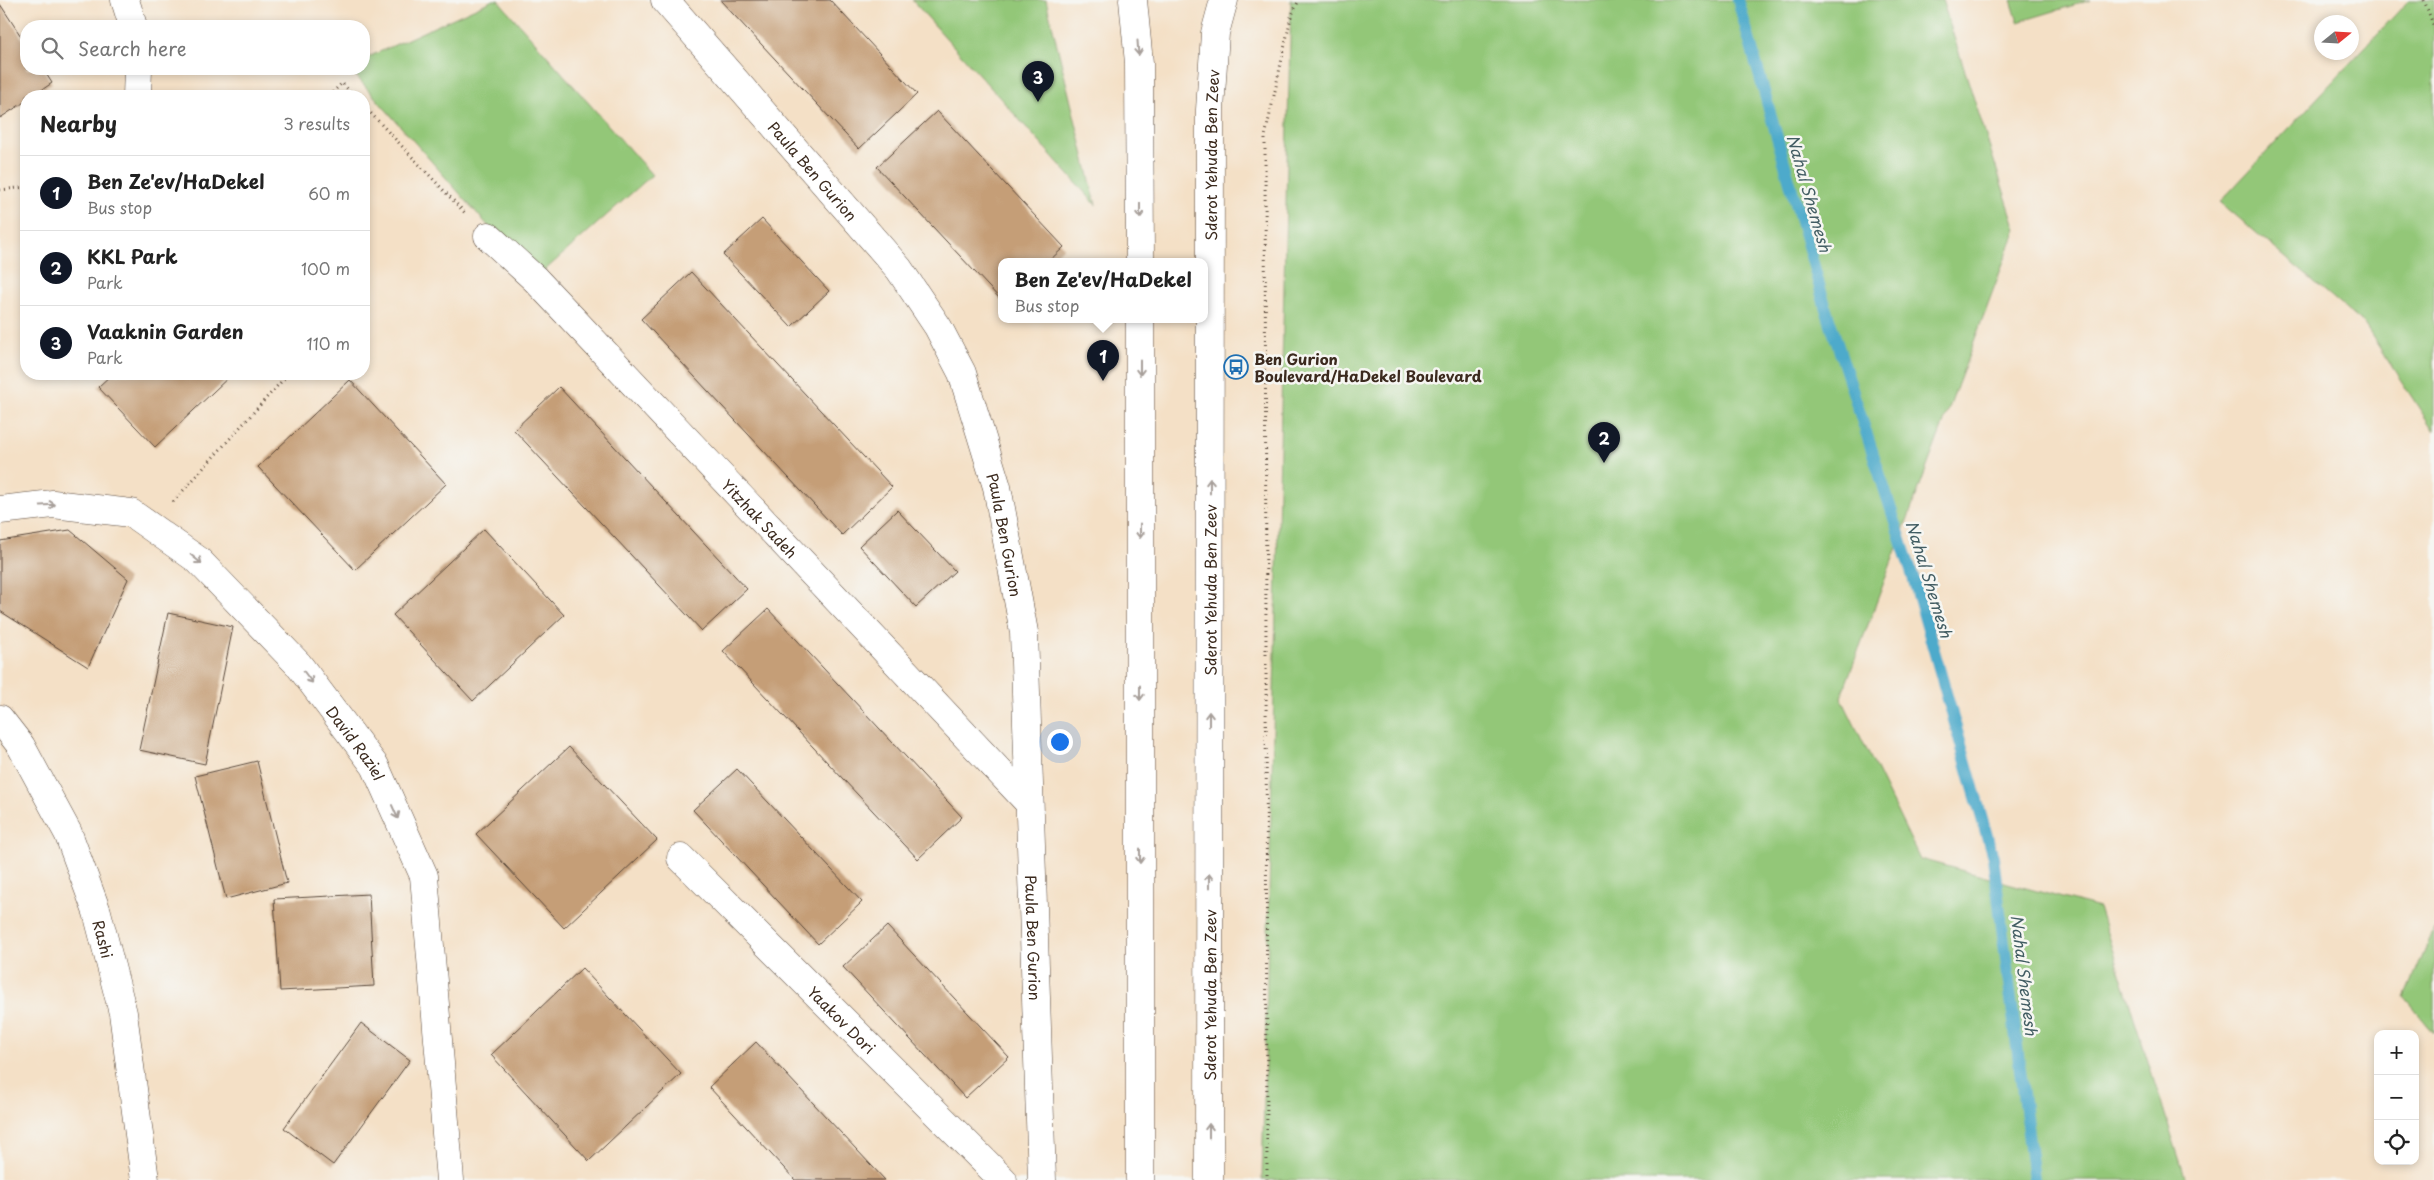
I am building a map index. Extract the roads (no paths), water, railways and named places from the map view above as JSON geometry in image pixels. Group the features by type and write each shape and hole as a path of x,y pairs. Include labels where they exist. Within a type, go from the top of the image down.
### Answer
{"street":[{"path":"125,0 131,20"},
{"name":"Paula Ben Gurion","path":"665,0 899,269 938,327 962,373 997,487 1024,632 1042,1180"},
{"path":"1133,0 1139,63 1140,258"},
{"name":"Sderot Yehuda Ben Zeev","path":"1209,1180 1210,110 1215,33 1224,0"},
{"path":"138,75 138,90"},
{"name":"Yitzhak Sadeh","path":"488,236 542,286 1030,803"},
{"path":"1140,323 1140,1180"},
{"name":"David Raziel","path":"0,510 54,504 131,514 198,560 298,664 375,766 424,876 450,1180"},
{"name":"Rashi","path":"0,719 20,746 68,833 97,912 123,1013 145,1180"},
{"name":"Yaakov Dori","path":"681,858 1003,1180"}],"waterway":[{"name":"Nahal Shemesh","path":"1738,0 1826,309 1913,577 1993,857 2034,1180"}],"place":[{"name":"Vaaknin Garden","path":"1038,102"},
{"name":"Ben Gurion Boulevard/HaDekel Boulevard","path":"1236,367"},
{"name":"Ben Ze'ev/HaDekel","path":"1103,381"},
{"name":"KKL Park","path":"1604,463"}]}
